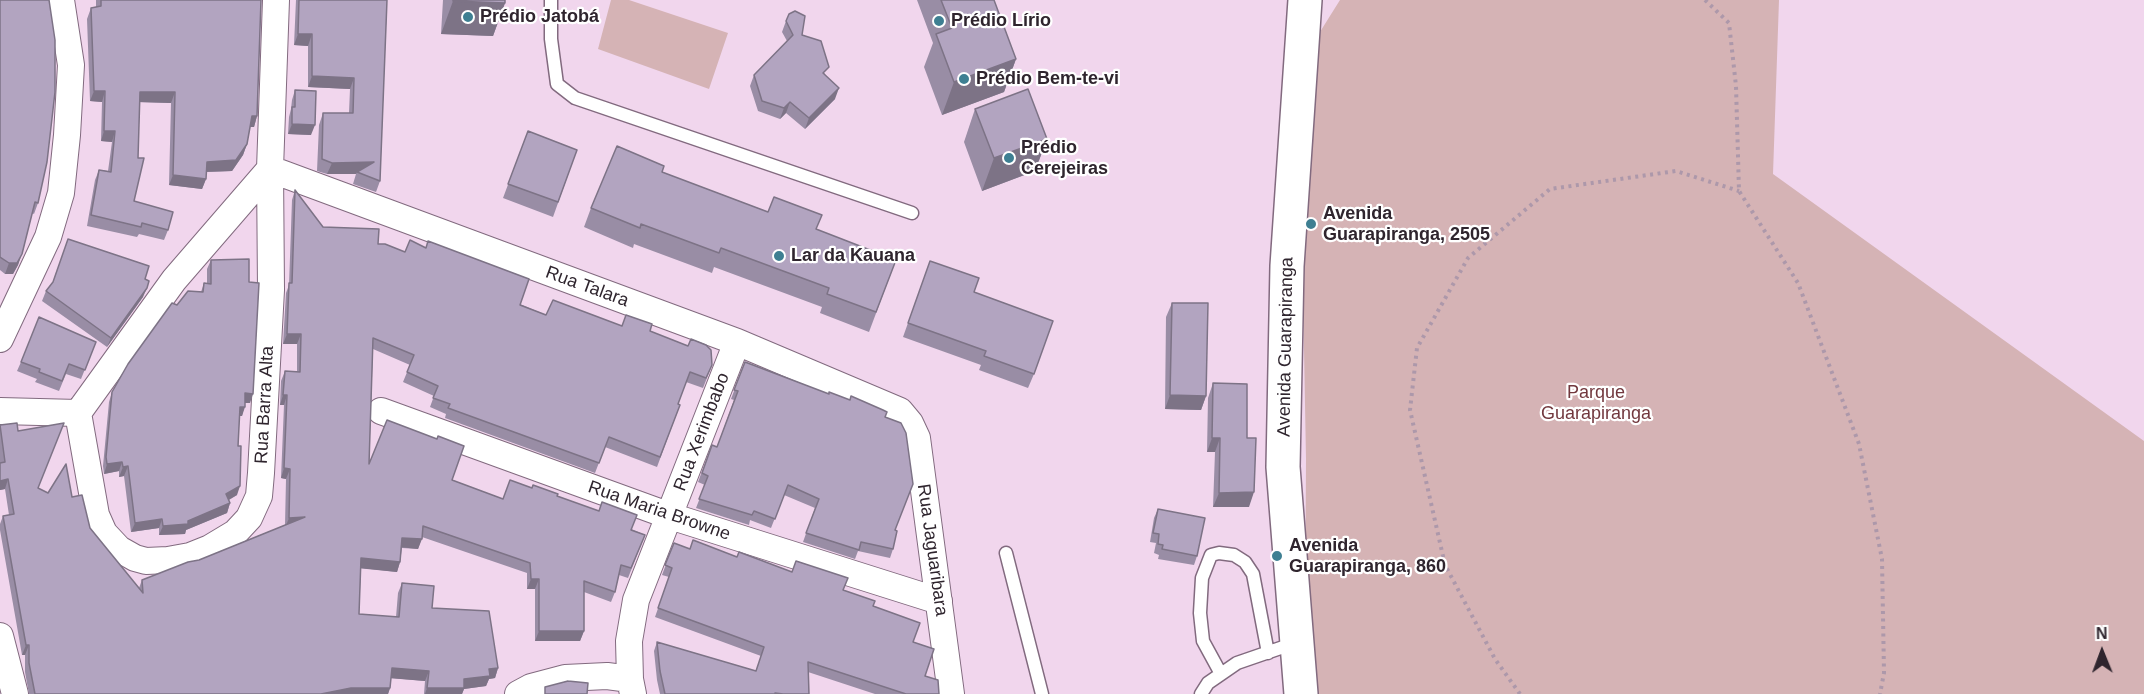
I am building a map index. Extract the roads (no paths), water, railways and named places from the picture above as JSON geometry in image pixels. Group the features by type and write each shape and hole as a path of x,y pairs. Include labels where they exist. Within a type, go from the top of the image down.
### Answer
{"main road":[{"name":"Avenida Guarapiranga","path":"1302,694 1282,648 1283,467 1286,275 1306,2"}],"street":[{"path":"0,339 48,237 61,193 67,135 70,65 61,0"},
{"name":"Rua Barra Alta","path":"78,413 96,515 104,533 118,549 146,561 190,556 210,548 235,533 249,518 259,496 271,290 270,169 276,0"},
{"path":"0,411 78,413 174,280 270,169"},
{"name":"Rua Talara","path":"270,169 737,342 900,411"},
{"name":"Rua Xerimbabo","path":"632,686 629,641 636,600 737,342"},
{"name":"Rua Maria Browne","path":"381,411 670,516 939,601"},
{"name":"Rua Jaguaribara","path":"900,411 910,423 917,438 951,694"},
{"path":"0,636 15,694"},
{"path":"518,694 531,687 565,678 607,676 632,686"}],"lane":[{"path":"551,0 551,39 557,84 575,98 912,213"},
{"path":"1202,694 1208,683 1237,663 1282,648 1253,574 1245,562 1234,555 1219,553 1211,555 1202,578 1200,613 1203,641 1221,674"},
{"path":"1006,554 1042,694"}],"place":[{"name":"Prédio Jatobá","path":"468,17"},
{"name":"Prédio Lírio","path":"939,21"},
{"name":"Prédio Bem-te-vi","path":"964,79"},
{"name":"Prédio Cerejeiras","path":"1009,158"},
{"name":"Avenida Guarapiranga, 2505","path":"1311,224"},
{"name":"Lar da Kauana","path":"779,256"},
{"name":"Avenida Guarapiranga, 860","path":"1277,556"}],"park label":[{"name":"Parque Guarapiranga","path":"1596,403"}]}
